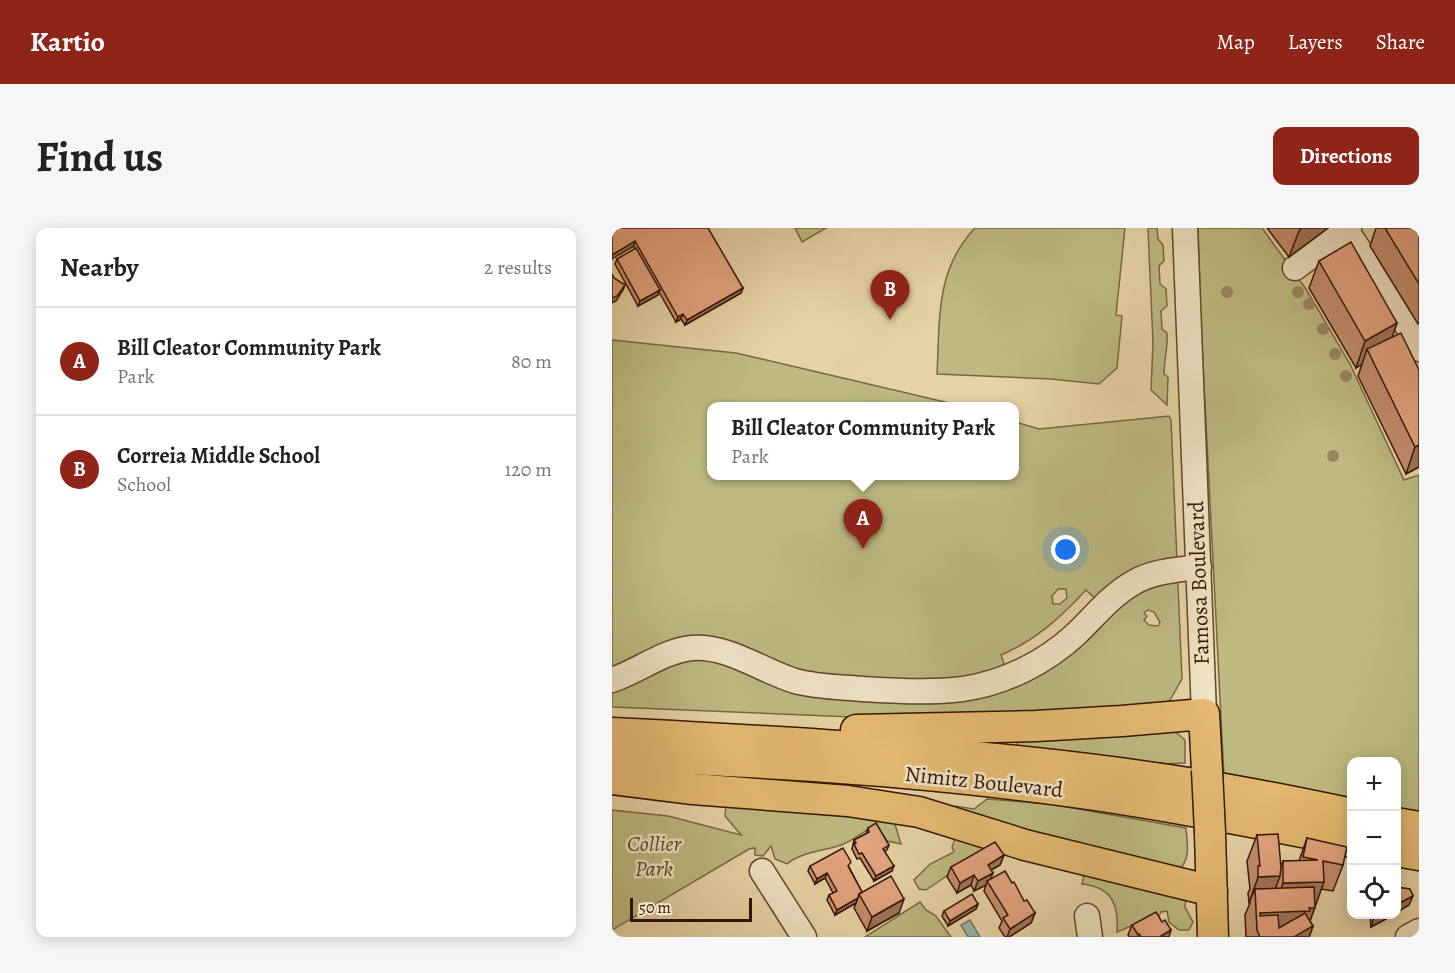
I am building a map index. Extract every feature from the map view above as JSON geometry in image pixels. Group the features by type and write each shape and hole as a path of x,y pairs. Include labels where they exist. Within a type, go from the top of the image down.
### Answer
{"main road":[{"path":"740,739 792,730 1036,726 1122,722 1204,714"},
{"name":"Famosa Boulevard","path":"1204,714 1214,937"},
{"name":"Nimitz Boulevard","path":"612,733 865,747 1132,775 1231,790 1347,813"},
{"name":"Nimitz Boulevard","path":"612,755 832,767 1014,784 1162,805 1347,841"},
{"path":"612,779 693,789 848,801 919,812 1025,845 1212,891"},
{"path":"1401,824 1419,827"},
{"path":"1401,852 1419,855"}],"street":[{"name":"Famosa Boulevard","path":"1185,228 1204,714"},
{"path":"1295,268 1348,229 1395,304 1419,349"},
{"path":"612,680 668,654 693,648 725,653 771,672 816,685 898,691 963,689 1001,680 1044,659 1075,635 1107,602 1134,582 1165,572 1198,567"},
{"path":"762,871 797,935"},
{"path":"1408,937 1419,931"}],"green space":[{"path":"795,228 826,228 802,242"},
{"path":"975,228 1125,228 1116,315 1122,316 1117,368 1099,384 1051,379 937,374 940,315 946,278 962,244"},
{"path":"1148,228 1157,228 1158,239 1163,245 1164,261 1159,266 1160,284 1166,289 1167,306 1161,311 1162,329 1167,333 1164,374 1168,377 1167,405 1151,390 1153,343"},
{"path":"1198,228 1262,228 1306,289 1350,364 1404,480 1419,475 1419,813 1401,810 1401,757 1347,757 1347,799 1224,776"},
{"path":"612,340 736,353 945,402 707,402 707,480 1019,480 1019,423 1039,429 1169,416 1171,420 1182,679 1170,700 1148,713 925,720 612,707","holes":["1058,589 1066,589 1067,598 1060,604 1053,604 1052,596","1086,590 1109,612 1011,684 1001,655 1036,635 1057,619","1148,610 1154,612 1160,622 1158,626 1149,625 1144,620 1147,616 1144,613"]},
{"path":"1176,727 1177,733 1185,740 1185,763 1162,764 1017,747 1017,737"},
{"path":"987,799 1050,804 1186,828 1188,850 1186,860 1180,869 1105,852 954,809 955,806 974,809"},
{"name":"Collier Park","path":"730,801 894,821 901,844 887,841 875,825 845,843 806,854 787,864 775,859 771,846 763,856 755,855 755,848 749,849 612,930 612,810 668,816 741,835 725,816 726,805"},
{"path":"956,836 992,845 926,890 919,889 914,880 930,864 954,852 952,847"},
{"path":"1084,875 1186,896 1185,907 1193,922 1189,930 1179,930 1169,922 1167,911 1161,912 1157,920 1145,920 1117,932 1117,914 1112,899 1100,889 1082,884"},
{"path":"920,902 926,910 936,916 951,937 865,937"}],"water":[{"path":"970,920 980,937 968,937 961,925"}],"building":[{"path":"612,228 708,228 743,288 687,320 683,314 678,317 635,241 612,255"},
{"path":"1385,228 1419,228 1419,284"},
{"path":"1351,242 1397,323 1365,341 1319,261"},
{"path":"636,248 660,290 640,301 617,259"},
{"path":"612,274 625,285 617,296 612,298"},
{"path":"1401,333 1419,370 1419,445 1415,447 1367,349"},
{"path":"876,823 889,845 883,849 894,866 876,876 862,853 859,854 854,840 869,832 868,828"},
{"path":"1278,834 1280,876 1258,877 1258,866 1260,866 1257,835"},
{"path":"1307,838 1347,847 1343,865 1323,861 1324,882 1283,883 1283,861 1318,860 1303,857"},
{"path":"995,842 1004,855 988,865 993,873 978,881 974,875 960,883 951,867"},
{"path":"843,848 851,862 848,866 862,892 858,898 837,910 829,895 837,891 827,873 817,879 810,866"},
{"path":"1005,871 1024,901 1027,900 1035,913 1010,929 1003,918 1008,915 987,881"},
{"path":"891,876 904,899 872,917 859,894"},
{"path":"1314,887 1315,908 1309,908 1310,911 1260,913 1260,916 1278,915 1279,928 1305,913 1313,926 1294,937 1260,937 1257,930 1255,889"},
{"path":"1401,888 1410,889 1413,896 1401,902"},
{"path":"972,894 978,904 950,921 944,911"},
{"path":"1156,912 1171,930 1162,937 1138,935 1132,925"}],"place":[{"name":"Correia Middle School","path":"890,320"},
{"name":"Bill Cleator Community Park","path":"863,549"}]}
